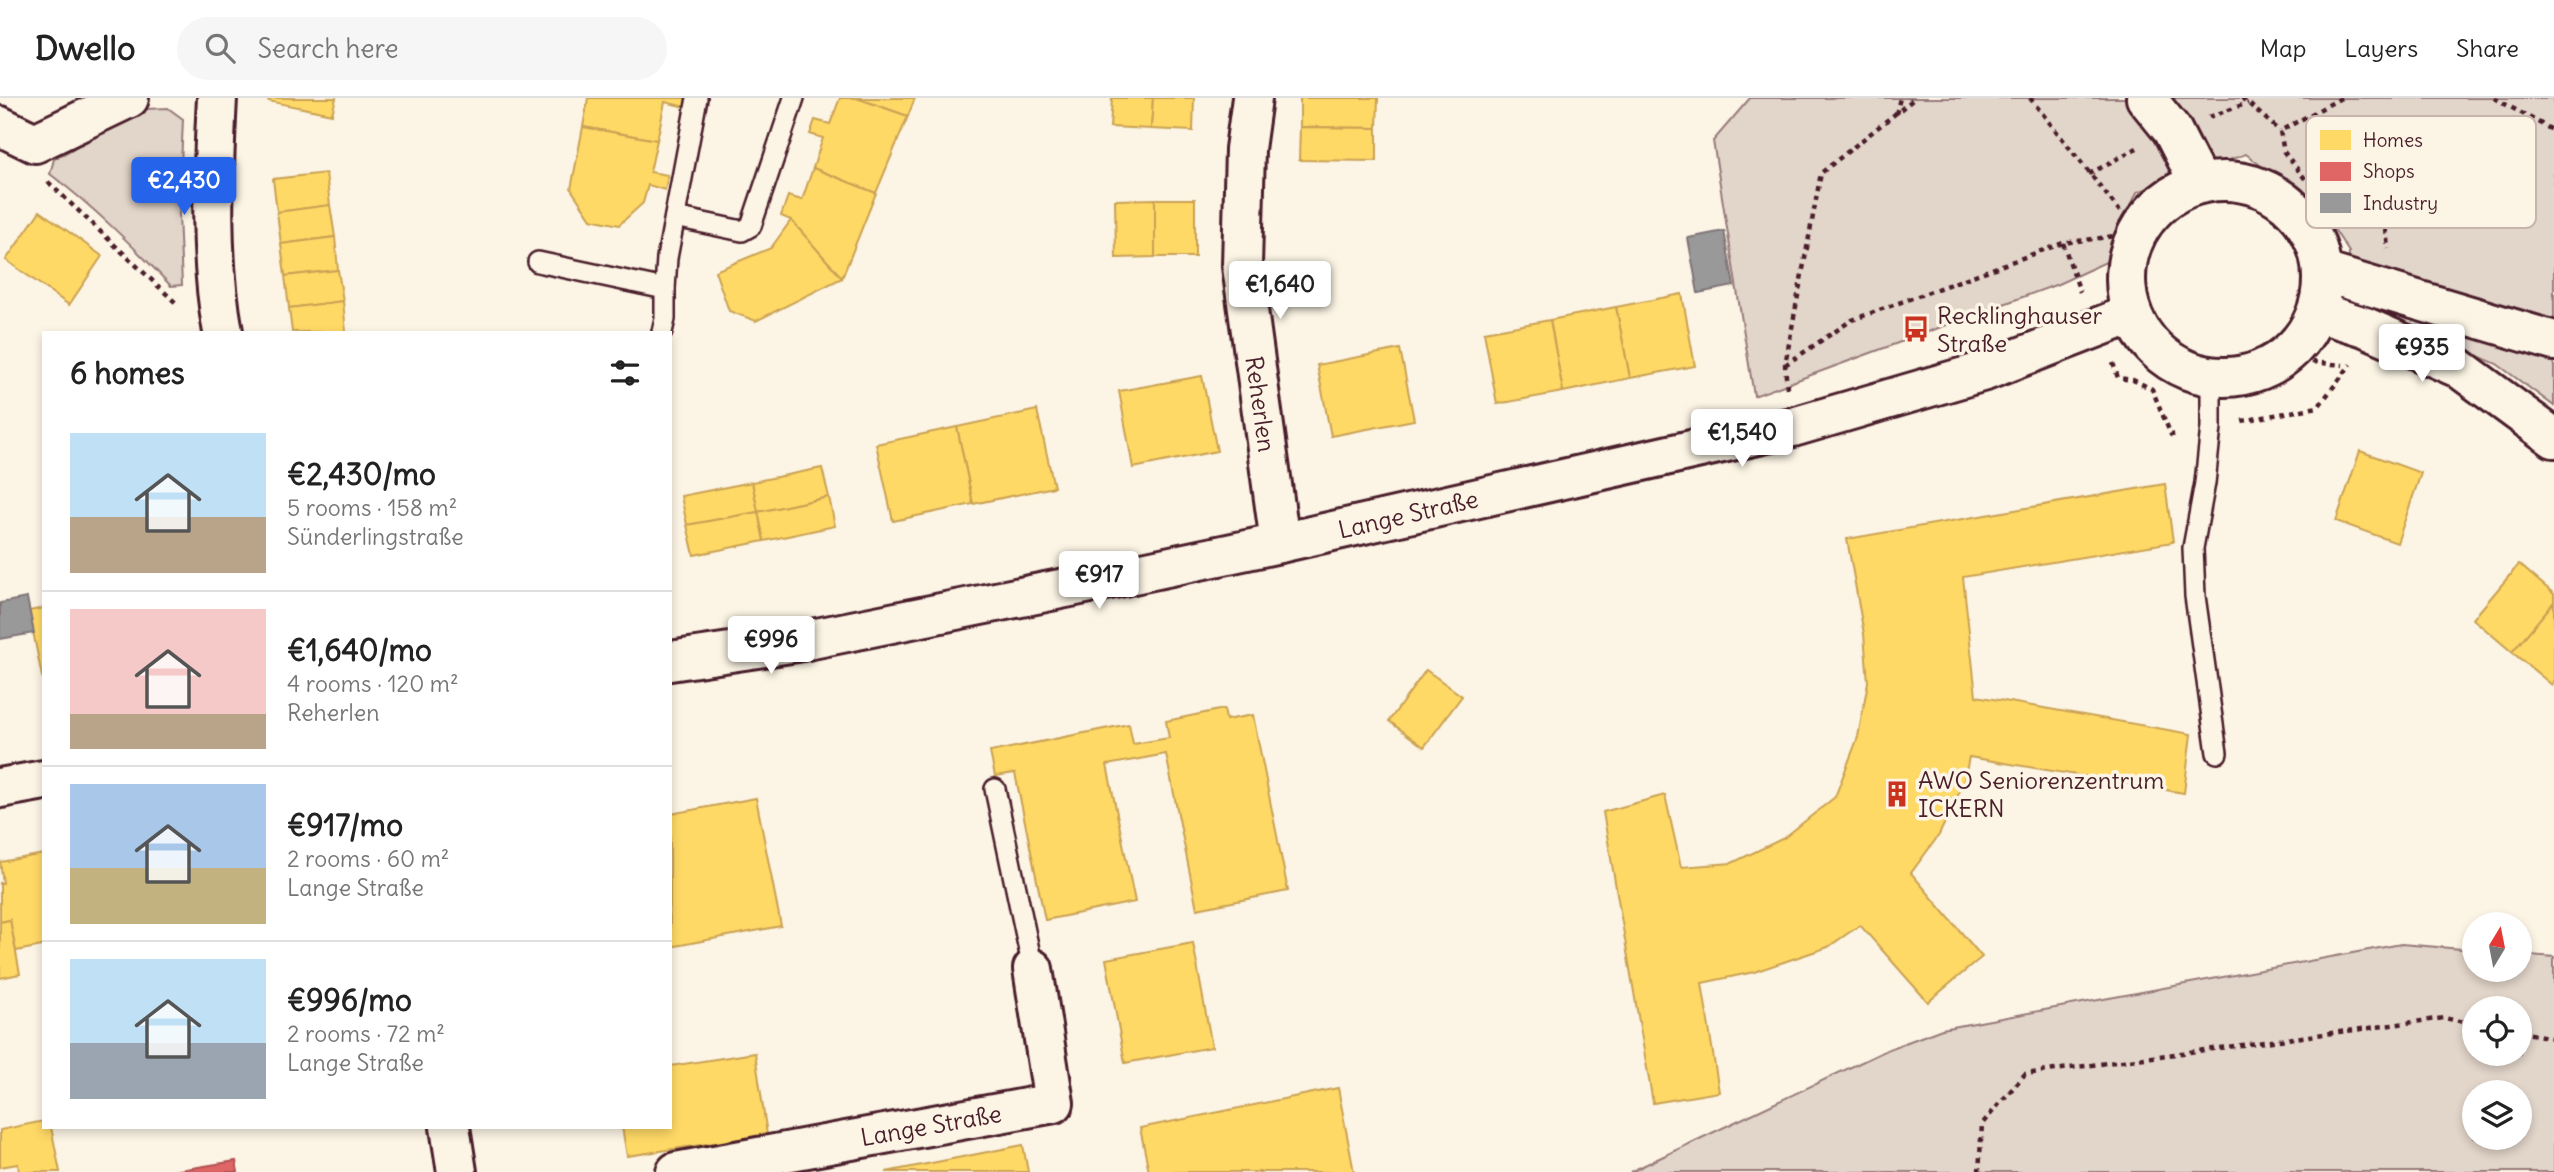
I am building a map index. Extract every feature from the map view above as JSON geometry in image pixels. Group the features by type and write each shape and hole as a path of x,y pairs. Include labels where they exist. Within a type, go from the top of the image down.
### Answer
{"main road":[{"path":"0,127 35,143 129,98"},
{"path":"217,98 213,181 220,317"},
{"name":"Reherlen","path":"1252,98 1245,149 1242,266 1280,543"},
{"path":"2146,98 2172,130 2199,183"},
{"path":"2306,227 2299,215 2278,197 2254,184 2226,180 2199,183 2174,194 2152,211 2137,233 2127,259 2126,287 2115,321 2147,340 2169,361 2196,373 2225,378 2255,372 2282,359 2303,338 2317,312 2322,292 2323,272 2315,242 2307,228"},
{"path":"2323,272 2554,341"},
{"path":"2317,312 2365,327 2459,368 2554,438"},
{"name":"Lange Straße","path":"672,654 809,639 1280,543 1793,427 1985,371 2115,321"},
{"path":"0,788 42,780"},
{"name":"Lange Straße","path":"676,1172 1054,1103 1033,969"},
{"path":"450,1129 457,1172"}],"lane":[{"path":"662,331 667,257 697,98"},
{"path":"675,217 742,231 751,226 794,98"},
{"path":"538,262 665,289"},
{"path":"2211,375 2211,427 2205,483 2193,548 2195,596 2217,753"},
{"path":"995,789 1033,969"}],"path":[{"path":"1895,116 1900,98"},
{"path":"1793,427 1785,365 1821,173 1915,98"},
{"path":"2030,98 2137,233"},
{"path":"2242,98 2280,131 2284,152 2306,180"},
{"path":"2308,116 2341,98"},
{"path":"2494,98 2527,116"},
{"path":"2280,131 2306,117"},
{"path":"2536,121 2554,131"},
{"path":"35,143 39,173 178,305 220,317"},
{"path":"2376,288 2389,246 2384,228"},
{"path":"1785,365 1852,320 2063,243 2137,233"},
{"path":"2063,243 2076,285 2115,321 2119,378 2133,380 2152,389 2171,436 2318,407 2351,366 2365,327"},
{"path":"1979,1172 1982,1124 2025,1074 2444,1018 2462,1022"},
{"path":"2532,1034 2554,1038"}],"shaded area":[{"path":"1750,98 2554,98 2554,406 2497,364 2347,300 2349,252 2333,228 2536,228 2536,116 2306,116 2306,201 2246,154 2137,192 2106,262 2058,284 1754,396 1713,141"},
{"path":"168,108 183,119 179,214 182,285 171,286 113,227 50,174 54,159 146,109"},
{"path":"2401,944 2462,949 2462,982 2532,982 2532,955 2554,957 2554,1172 1630,1172 1889,1049 1942,1029"}],"building: Homes":[{"path":"268,98 336,98 332,114 268,101"},
{"path":"588,98 687,98 685,107 665,102 657,140 583,127"},
{"path":"840,98 857,98 908,116 876,193 813,168 823,138 810,134 815,120 830,124"},
{"path":"857,98 915,98 908,116"},
{"path":"1112,98 1153,98 1151,129 1110,127"},
{"path":"1153,98 1194,98 1193,131 1151,129"},
{"path":"1300,98 1378,98 1377,128 1300,127"},
{"path":"583,127 657,140 650,172 668,175 665,190 648,185 643,203 619,225 591,219 571,189"},
{"path":"1300,127 1377,128 1377,161 1299,160"},
{"path":"813,168 876,193 842,278 791,220 781,216 788,196 802,200"},
{"path":"326,173 330,205 277,212 273,179"},
{"path":"1155,199 1195,199 1195,257 1155,257"},
{"path":"1155,199 1155,257 1116,258 1115,200"},
{"path":"330,205 335,237 281,244 277,212"},
{"path":"40,211 102,256 69,305 6,260"},
{"path":"791,220 842,278 756,321 729,311 715,271 771,248"},
{"path":"335,237 338,270 285,276 281,244"},
{"path":"338,270 343,301 289,308 285,276"},
{"path":"1682,294 1695,366 1630,378 1616,307"},
{"path":"343,301 346,331 292,331 289,308"},
{"path":"1616,307 1630,378 1563,392 1550,320"},
{"path":"1550,320 1563,392 1497,404 1484,332"},
{"path":"1400,349 1414,420 1331,436 1317,365"},
{"path":"1202,376 1217,451 1133,468 1119,391"},
{"path":"1037,410 1054,487 973,504 957,427"},
{"path":"957,427 973,504 893,521 876,444"},
{"path":"2360,451 2421,473 2397,543 2336,521"},
{"path":"822,468 829,497 758,512 752,482"},
{"path":"752,482 758,512 687,525 681,496"},
{"name":"AWO Seniorenzentrum ICKERN","path":"2165,484 2173,542 1963,577 1976,696 2191,734 2184,793 1969,757 1964,782 1939,835 1911,873 1982,957 1928,1002 1860,925 1828,947 1754,972 1702,983 1719,1092 1653,1103 1603,812 1665,795 1681,867 1732,863 1784,838 1835,797 1858,737 1868,682 1864,634 1847,539"},
{"path":"829,497 835,526 764,541 758,512"},
{"path":"758,512 764,541 694,555 687,525"},
{"path":"2519,564 2554,594 2554,602 2512,652 2473,619"},
{"path":"2554,602 2554,682 2552,685 2512,652"},
{"path":"42,608 42,677 29,611"},
{"path":"1426,670 1462,696 1424,747 1389,721"},
{"path":"1224,709 1226,720 1253,715 1288,891 1197,909 1166,754 1107,765 1135,902 1045,920 1015,773 995,776 990,752 1129,724 1133,744 1169,738 1166,721"},
{"path":"756,798 781,926 672,947 672,814"},
{"path":"42,854 42,946 16,951 10,920 0,922 0,883 3,883 0,862"},
{"path":"10,920 20,974 0,978 0,922"},
{"path":"1193,943 1212,1047 1125,1063 1106,959"},
{"path":"755,1053 767,1135 627,1156 622,1129 672,1129 672,1066"},
{"path":"1338,1088 1354,1172 1149,1172 1140,1128"},
{"path":"42,1121 42,1129 51,1129 60,1172 19,1172 18,1164 0,1167 0,1130"},
{"path":"1023,1145 1028,1172 886,1172"}],"building: Shops":[{"path":"236,1161 238,1172 167,1172"}],"building: Industry":[{"path":"1724,231 1734,286 1698,293 1688,238"},
{"path":"27,598 34,633 0,639 0,603"}],"place":[{"name":"Recklinghauser Straße","path":"1916,329"},
{"name":"AWO Seniorenzentrum ICKERN","path":"1897,794"}]}
